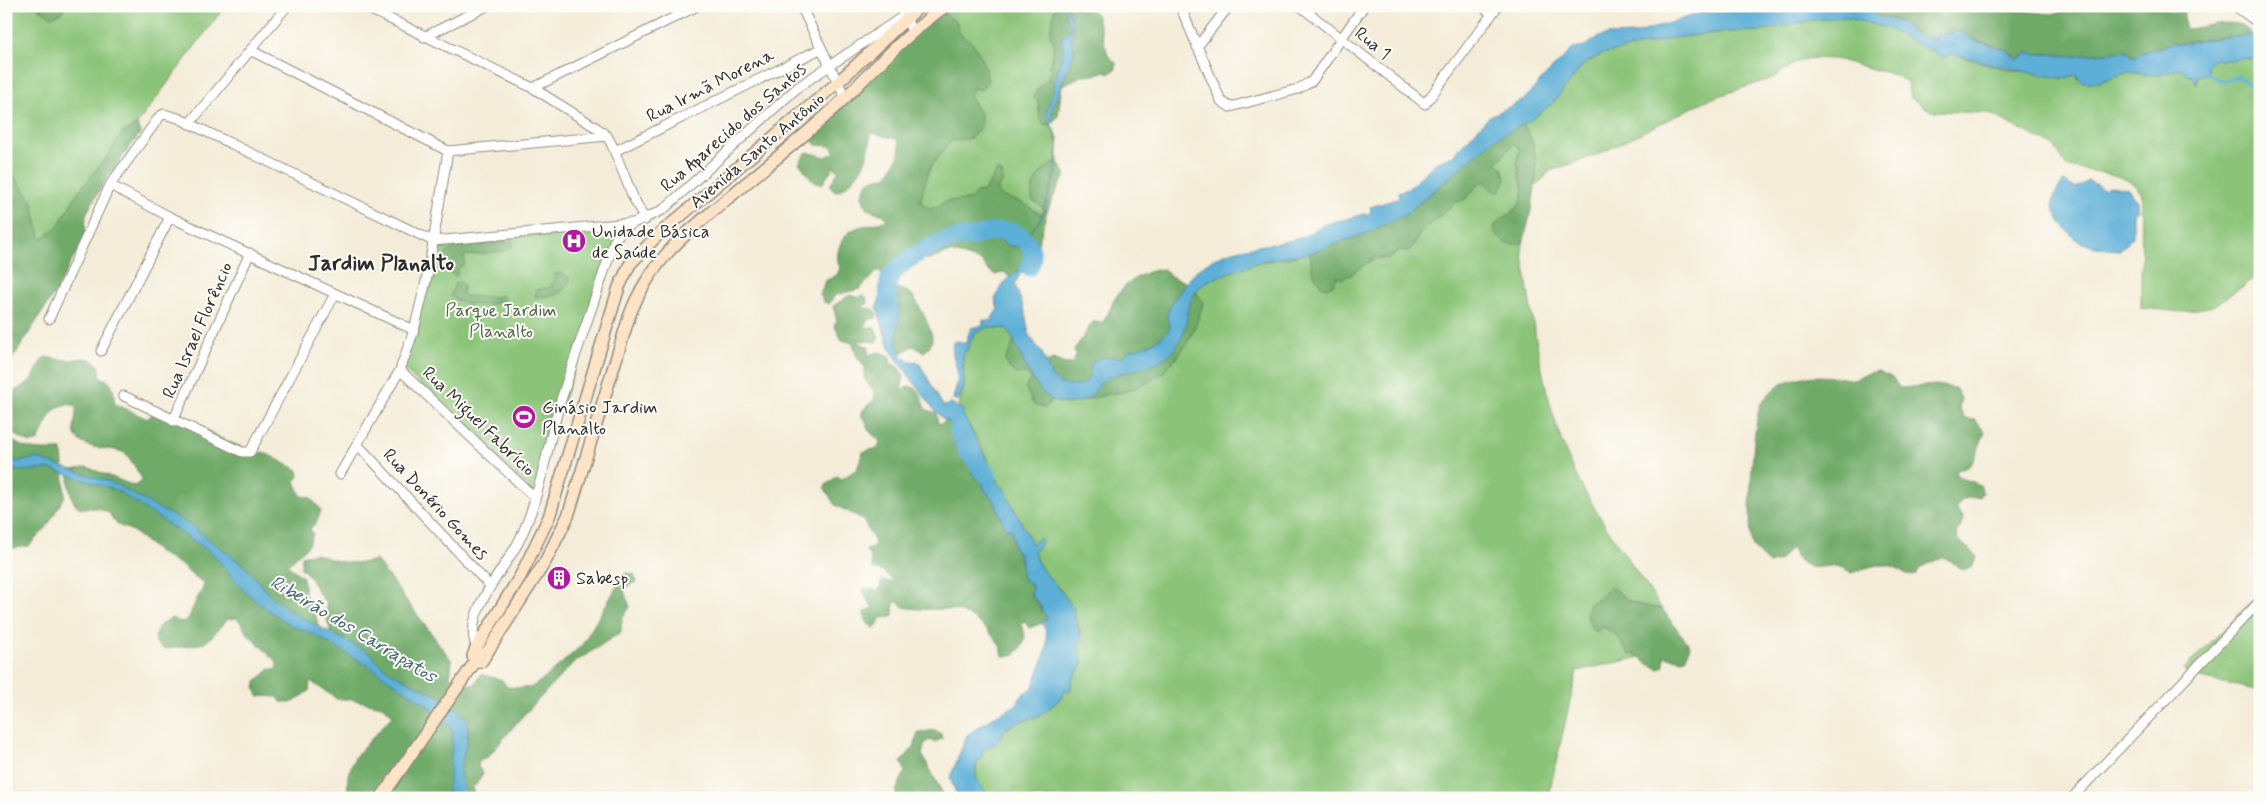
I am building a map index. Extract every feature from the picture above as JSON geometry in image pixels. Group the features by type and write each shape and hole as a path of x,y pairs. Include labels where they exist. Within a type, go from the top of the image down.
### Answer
{"street":[{"path":"189,124 287,6"},
{"path":"363,6 533,88 586,121 606,136 615,151 633,197 645,220"},
{"path":"424,37 488,6"},
{"path":"533,88 698,6"},
{"path":"801,6 845,98"},
{"path":"900,6 913,33"},
{"name":"Avenida Santo Antônio","path":"475,662 473,656 476,648 521,575 549,517 593,379 614,303 630,264 656,237 838,83 906,17 920,6"},
{"name":"Avenida Santo Antônio","path":"475,662 481,662 487,655 545,562 568,516 628,318 646,280 658,262 681,237 845,98 913,33 946,6"},
{"path":"1180,6 1221,101 1230,107 1306,86 1318,75 1364,6"},
{"path":"1197,47 1229,6"},
{"name":"Rua 1","path":"1300,6 1422,103 1426,104 1495,10"},
{"path":"1482,6 1495,10"},
{"path":"2235,6 2260,24"},
{"name":"Rua Aparecido dos Santos","path":"433,241 630,223 645,220 675,200 812,76 830,67 906,17"},
{"name":"Rua Irmã Morena","path":"615,151 820,49"},
{"path":"250,50 448,151 606,136"},
{"path":"49,319 110,185 160,116 164,114 173,116 433,241"},
{"path":"340,474 400,370 414,330 433,241 448,151"},
{"path":"110,185 170,217 414,330"},
{"path":"101,351 170,217"},
{"path":"487,655 476,648 473,629 475,620 490,586 520,539 560,404 614,242 620,232 630,223"},
{"name":"Rua Israel Florêncio","path":"173,421 250,253"},
{"path":"124,396 173,421 246,453 253,449 335,294"},
{"name":"Rua Miguel Fabrício","path":"400,370 534,497"},
{"name":"Rua Donério Gomes","path":"357,444 490,586"},
{"path":"2072,798 2260,601"},
{"name":"Avenida Santo Antônio","path":"381,798 475,662"}],"green space":[{"path":"6,6 36,6 52,17 62,12 65,6 225,6 137,124 122,134 106,158 78,192 58,227 41,240 32,200 6,166"},
{"path":"36,6 65,6 62,12 52,17"},
{"path":"949,6 1055,6 1050,35 1054,43 1048,79 1037,89 1044,124 1051,125 1057,148 1057,157 1054,165 1032,200 1045,209 1042,215 999,195 998,188 1003,180 1002,173 997,170 985,190 976,193 969,200 948,201 930,209 920,202 930,167 951,141 971,138 981,115 969,96 973,88 987,72 982,65 982,58 942,12"},
{"path":"1055,6 1090,6 1096,14 1108,55 1116,63 1116,69 1110,73 1105,71 1095,75 1084,75 1062,85 1058,116 1051,125 1044,124 1040,120 1038,101 1034,98 1037,89 1048,79 1054,43 1050,35"},
{"path":"1838,6 2013,6 2021,11 2051,14 2092,6 2183,6 2185,27 2188,29 2213,24 2232,23 2240,25 2251,35 2174,44 2158,47 2133,57 2128,51 2076,56 2026,53 2020,59 1998,46 1975,41 1961,32 1938,34 1936,40 1929,40 1919,36 1899,21"},
{"path":"942,12 957,22 961,35 976,48 983,62 988,81 981,90 973,88 969,96 981,115 981,127 971,138 951,141 930,167 920,202 930,209 948,201 969,200 976,193 985,190 997,170 1002,173 1003,181 998,188 999,195 1023,203 1042,215 1045,209 1032,200 1033,188 1038,176 1046,168 1058,162 1066,175 1049,206 1040,239 1032,256 1010,278 1004,272 996,275 988,270 981,261 950,252 929,260 916,254 895,271 889,280 893,287 907,292 914,297 932,335 931,343 924,352 913,346 902,353 889,348 877,306 883,294 881,271 877,271 860,289 835,295 829,304 824,302 820,294 825,281 837,275 840,268 838,253 844,237 856,228 887,220 884,215 867,209 862,197 865,187 870,181 887,177 899,154 900,149 897,139 871,133 869,150 863,165 854,178 841,190 835,191 830,186 839,170 833,168 822,184 815,183 799,163 807,152 826,157 835,152 831,146 817,145 813,142 810,129"},
{"path":"1844,17 1884,27 1948,55 1954,54 2006,69 2068,79 2071,76 2078,75 2099,82 2128,72 2152,75 2182,68 2187,75 2194,77 2197,85 2198,75 2207,67 2208,63 2218,58 2260,60 2260,275 2213,306 2183,312 2141,308 2142,194 2136,186 2119,177 2067,167 2054,146 1989,113 1931,111 1910,97 1907,83 1895,75 1835,59 1813,58 1795,63 1773,78 1707,100 1599,154 1550,171 1535,187 1536,171 1533,145 1522,123 1552,104 1583,65 1602,54 1673,38 1722,32 1758,31 1813,20"},
{"path":"1522,123 1530,136 1536,165 1534,196 1524,240 1515,244 1506,243 1498,237 1494,228 1499,221 1519,206 1523,195 1518,162 1520,150 1514,143 1496,163 1502,168 1506,180 1500,191 1496,193 1485,181 1479,183 1466,199 1454,203 1419,234 1410,251 1398,250 1392,257 1373,259 1342,279 1336,276 1337,279 1328,288 1321,286 1313,273 1310,253 1375,230 1405,215 1493,140"},
{"path":"137,124 141,132 105,181 86,214 85,236 57,289 6,369 6,166 32,200 41,240 58,226 78,192 106,158 122,134"},
{"path":"1514,143 1520,150 1517,160 1523,196 1520,204 1513,212 1500,220 1519,245 1524,240 1522,249 1534,326 1544,378 1557,428 1566,453 1585,493 1662,609 1631,601 1617,590 1603,592 1597,600 1603,627 1623,641 1625,650 1641,657 1577,671 1548,798 989,798 976,778 976,766 984,750 991,747 1011,725 1041,715 1060,699 1067,690 1070,692 1072,680 1082,664 1079,644 1081,636 1077,620 1064,594 1046,576 1036,559 1034,551 1039,547 1039,538 1033,545 1007,495 1007,491 1000,485 979,442 958,408 964,387 963,355 975,333 989,327 1007,329 1015,340 1010,350 1024,373 1032,378 1027,392 1034,405 1051,400 1065,404 1127,390 1164,372 1203,303 1196,292 1205,282 1232,269 1310,253 1313,273 1332,286 1336,275 1350,276 1360,267 1370,262 1394,256 1398,250 1407,251 1415,245 1419,234 1479,182 1484,181 1491,190 1506,180 1502,168 1496,163"},
{"name":"Parque Jardim Planalto","path":"622,226 533,492 404,369 435,243"},
{"path":"512,241 512,246 504,251 464,256 465,264 458,269 457,276 448,271 446,254 454,247"},
{"path":"1164,269 1170,276 1190,284 1203,303 1193,332 1185,346 1166,369 1141,386 1126,391 1078,402 1051,400 1045,408 1034,405 1025,387 1032,378 1024,373 1017,374 1010,369 1005,361 1015,340 1035,344 1046,362 1053,359 1065,364 1073,363 1076,356 1074,350 1093,322 1103,322 1122,289 1142,275"},
{"path":"563,273 570,279 565,289 551,296 535,297 536,290 551,287 555,274"},
{"path":"460,282 464,285 462,293 465,296 498,297 501,295 505,298 503,301 476,305 456,300 450,296 455,283"},
{"path":"850,295 860,298 862,295 866,297 868,304 864,305 863,308 874,309 877,313 876,318 867,320 865,327 875,328 879,338 876,342 859,340 860,343 869,347 868,355 879,352 890,356 890,363 898,367 904,376 901,391 909,386 913,387 919,392 925,409 936,413 938,423 941,424 945,420 952,423 964,449 974,452 972,466 975,477 982,481 984,489 995,502 1005,527 1012,531 1013,542 1021,562 1022,578 1032,585 1031,595 1047,616 1048,621 1043,620 1042,623 1029,628 1024,620 1022,625 1025,639 1020,649 1013,656 1003,656 998,642 987,630 976,620 957,611 916,609 903,607 898,602 894,602 893,615 880,618 878,625 874,628 866,620 864,612 873,608 864,594 863,588 878,591 882,581 893,582 893,580 882,571 873,569 870,556 866,550 873,547 875,542 864,522 859,517 835,505 824,487 837,476 842,479 857,469 863,452 878,448 880,441 868,430 866,421 861,416 863,410 874,400 875,392 865,380 865,367 856,355 853,343 842,340 834,325 837,321 833,306"},
{"path":"45,357 63,360 84,358 92,360 100,367 100,377 108,381 112,387 114,403 147,419 158,409 176,414 226,441 255,454 263,452 298,470 299,477 295,481 301,496 310,497 321,510 317,522 310,529 313,534 308,546 287,565 303,577 305,595 313,607 318,624 335,646 327,619 326,602 309,576 301,568 302,556 315,553 330,559 353,563 376,560 452,661 450,678 459,683 474,685 481,674 502,680 507,687 530,688 544,679 582,645 625,573 634,574 637,582 629,585 624,591 630,607 622,618 621,632 572,664 519,720 489,756 479,762 478,767 483,773 476,785 472,787 475,798 347,798 348,775 355,757 393,715 382,706 350,699 337,699 310,681 309,691 294,702 281,702 278,697 258,696 255,689 256,681 270,669 277,670 277,662 249,635 237,618 228,619 209,640 203,643 163,649 155,642 157,630 164,622 172,618 182,622 186,621 202,590 204,582 193,577 183,566 160,553 131,530 120,526 109,513 99,508 80,508 74,503 69,487 69,476 72,470 87,467 134,486 143,481 127,455 114,450 89,446 76,437 74,429 76,406 60,406 55,410 37,442 30,443 6,430 6,398 29,381"},
{"path":"1878,371 1891,377 1900,388 1936,385 1955,388 1961,398 1959,407 1965,419 1975,420 1985,432 1974,460 1966,468 1957,470 1956,474 1981,486 1982,493 1979,497 1963,500 1956,509 1963,517 1961,526 1956,533 1958,540 1977,556 1975,562 1972,566 1962,570 1951,561 1942,557 1919,569 1916,575 1909,575 1886,565 1851,573 1834,566 1813,567 1806,565 1791,548 1779,561 1769,564 1752,543 1750,515 1753,452 1757,416 1761,403 1773,390 1791,380 1823,376 1854,380 1862,375"},
{"path":"6,434 18,444 31,449 62,450 65,496 46,528 29,546 6,549"},
{"path":"1610,587 1629,601 1662,609 1690,646 1687,657 1682,660 1664,656 1664,666 1659,669 1646,663 1637,654 1629,655 1616,635 1609,629 1603,627 1596,631 1592,629 1586,613 1589,603 1597,600"},
{"path":"2260,593 2260,691 2192,676 2184,669"},
{"path":"935,730 941,734 942,739 934,742 930,740 925,743 922,754 945,798 896,798 896,791 905,771 901,762 914,747 918,733"}],"water":[{"path":"1066,6 1068,6 1073,24 1072,41 1075,50 1052,109 1051,124 1058,139 1058,147 1047,112 1063,48 1061,37 1069,33 1071,27 1066,16"},
{"path":"1769,6 1838,6 1870,10 1879,17 1899,21 1912,32 1924,38 1936,40 1938,34 1961,32 1975,41 2006,50 2017,59 2023,57 2026,53 2076,56 2128,51 2133,57 2172,42 2179,44 2225,37 2260,35 2260,60 2241,58 2222,61 2218,58 2208,63 2207,67 2209,70 2206,74 2198,75 2197,85 2194,77 2187,75 2181,68 2160,75 2128,72 2099,82 2083,82 2078,79 2077,75 2071,76 2068,79 2025,72 1954,54 1948,55 1946,58 1884,27 1844,17 1813,20 1758,31 1722,32 1673,38 1602,54 1583,65 1552,104 1531,120 1493,140 1405,215 1375,230 1310,253 1261,261 1207,281 1193,296 1183,335 1172,352 1156,363 1111,376 1103,381 1088,398 1067,403 1054,401 1043,393 1027,369 1007,329 989,327 975,333 963,356 964,387 958,401 953,399 958,377 953,353 953,342 958,341 965,344 971,328 983,325 983,320 993,321 992,318 998,309 995,299 1005,281 1023,267 1025,260 1023,248 1010,246 998,239 968,236 938,243 924,250 910,259 889,280 899,310 896,339 899,350 909,362 917,361 921,366 943,406 948,405 950,402 964,411 963,415 1000,485 1007,491 1007,495 1033,545 1039,538 1042,539 1042,542 1034,551 1036,558 1042,569 1074,608 1073,613 1082,640 1079,644 1082,664 1072,680 1070,692 1066,690 1060,699 1041,715 1011,725 1005,729 997,743 984,750 976,766 976,778 989,798 958,798 950,778 967,735 993,717 1015,706 1024,693 1033,688 1046,647 1046,631 1042,623 1043,620 1047,621 1047,616 1042,612 1041,606 1031,595 1032,585 1022,578 1020,555 1014,548 1012,531 1005,527 995,502 984,489 982,481 972,474 970,462 975,455 974,452 957,448 954,445 958,439 952,423 943,419 932,407 889,348 877,306 890,266 909,248 935,237 961,233 986,225 993,224 1009,230 1024,239 1036,225 1024,240 1036,255 1037,263 1020,274 1015,284 1025,312 1029,335 1042,353 1052,377 1060,384 1077,386 1085,383 1090,375 1091,363 1095,360 1106,357 1123,358 1129,350 1140,348 1163,336 1170,328 1167,318 1172,304 1192,276 1204,265 1232,252 1301,238 1327,224 1364,214 1367,215 1371,211 1370,207 1397,199 1399,197 1398,192 1408,189 1435,163 1451,157 1490,116 1524,100 1573,48 1582,48 1599,37 1635,34 1704,12 1731,12 1738,9 1750,13"},
{"path":"1058,147 1058,163 1054,177 1057,156"},
{"path":"2064,181 2075,188 2089,181 2104,189 2110,186 2129,189 2137,201 2138,210 2133,212 2133,237 2120,250 2095,247 2077,240 2062,224 2055,212 2053,201 2054,196"},
{"path":"35,458 111,482 190,525 245,566 273,599 280,602 289,611 370,653 380,664 393,673 451,704 461,713 468,729 460,772 466,798 450,798 448,790 453,732 449,725 427,705 370,667 311,633 292,626 272,613 246,593 212,553 116,490 50,469 19,471 6,467 6,461 22,461"}],"waterway":[{"path":"2204,71 2223,82 2238,76 2254,88 2260,88"},
{"name":"Ribeirão dos Carrapatos","path":"889,302 889,280 900,266 928,248 956,238 999,231 1016,233 1028,243 1032,253 1032,263 1029,267"},
{"name":"Ribeirão dos Carrapatos","path":"958,429 967,450 988,476"}],"place":[{"name":"Unidade Básica de Saúde","path":"574,241"},
{"name":"Ginásio Jardim Planalto","path":"524,417"},
{"name":"Sabesp","path":"559,578"}],"district":[{"name":"Jardim Planalto","path":"381,262"}]}
